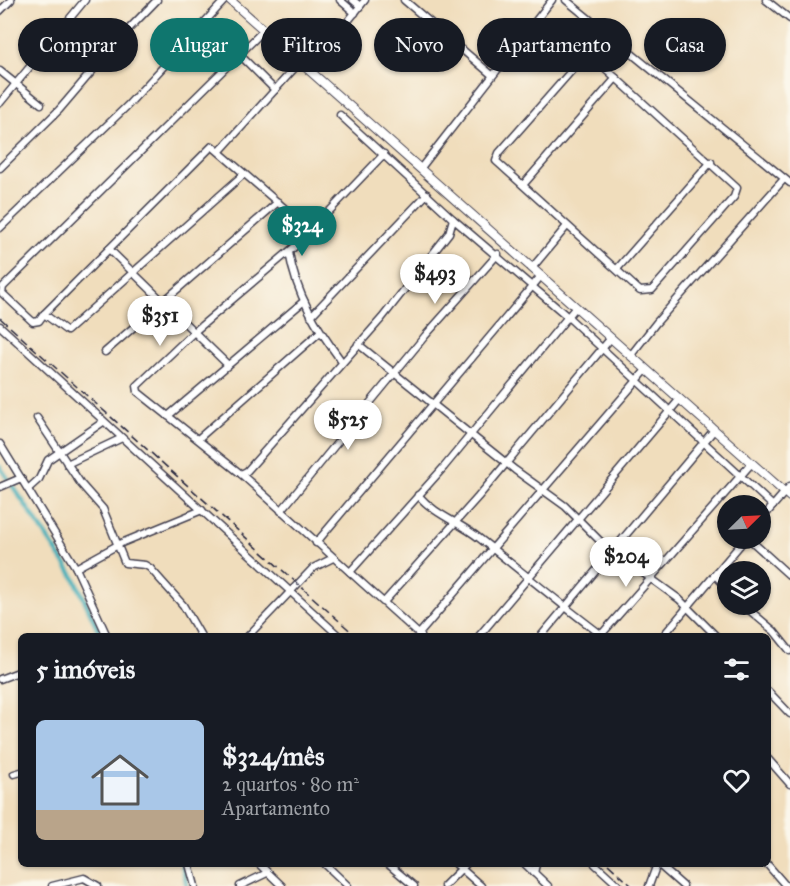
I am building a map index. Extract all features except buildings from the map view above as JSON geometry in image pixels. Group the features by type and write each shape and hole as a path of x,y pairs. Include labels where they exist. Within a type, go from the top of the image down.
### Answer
{"main road":[{"path":"227,0 261,29"},
{"path":"311,72 751,464 788,492"}],"street":[{"path":"0,11 11,0"},
{"path":"0,103 85,0"},
{"path":"0,168 59,110 122,36 157,0"},
{"path":"0,228 127,106 227,0"},
{"path":"340,0 355,13"},
{"path":"351,18 363,3 353,0"},
{"path":"405,0 492,75"},
{"path":"420,169 552,0"},
{"path":"566,0 787,181 656,323 631,355"},
{"path":"766,0 790,20"},
{"path":"249,44 261,33"},
{"path":"582,59 595,59 616,78 735,184 738,190 651,290 640,291 497,164 496,158 582,59"},
{"path":"249,64 275,90"},
{"path":"0,71 41,104"},
{"path":"221,72 100,195 3,287 6,297 33,322 39,321 211,146 220,151 311,231"},
{"path":"220,151 291,72"},
{"path":"523,185 616,78"},
{"path":"340,115 453,219 498,254 568,317 773,506"},
{"path":"384,154 289,252 194,332 137,386 138,392 241,474 418,633"},
{"path":"617,269 711,162"},
{"path":"44,314 67,331 244,174"},
{"path":"311,316 424,191 430,178"},
{"path":"105,352 278,202"},
{"path":"241,474 277,439 426,263 449,233 453,219"},
{"path":"532,268 567,226"},
{"path":"109,249 228,365"},
{"path":"289,252 295,283 320,332 342,362"},
{"path":"281,511 498,254"},
{"path":"316,543 541,276"},
{"path":"168,416 304,301"},
{"path":"350,572 576,307"},
{"path":"0,326 336,633"},
{"path":"198,439 320,332"},
{"path":"384,602 506,463 611,338"},
{"path":"358,344 578,519 611,551 688,607 713,633"},
{"path":"422,633 646,370"},
{"path":"482,633 679,400"},
{"path":"37,418 81,484 103,509 125,563 145,565 150,568 183,605 199,633"},
{"path":"28,489 40,477 45,462 104,422"},
{"path":"543,633 714,430"},
{"path":"67,464 122,438"},
{"path":"0,444 76,568 106,633"},
{"path":"603,633 751,464"},
{"path":"0,487 21,478"},
{"path":"771,508 788,492"},
{"path":"418,495 435,511 477,536 564,608 598,633"},
{"path":"76,568 118,545 202,510"},
{"path":"666,633 737,549"},
{"path":"759,549 790,576"},
{"path":"251,633 314,568 333,558"},
{"path":"755,615 774,632 790,651"},
{"path":"0,679 18,672"},
{"path":"771,694 790,714"},
{"path":"771,762 790,784"},
{"path":"187,867 190,886"},
{"path":"188,867 195,886"},
{"path":"262,867 282,886"},
{"path":"328,867 348,886"},
{"path":"392,867 414,886"},
{"path":"444,886 459,867"},
{"path":"463,867 480,886"},
{"path":"528,867 549,886"},
{"path":"534,873 535,867"},
{"path":"598,867 619,886"},
{"path":"649,886 656,867"},
{"path":"661,867 683,886"},
{"path":"770,867 786,886"},
{"path":"240,886 267,873"},
{"path":"51,886 84,878 98,886"}],"waterway":[{"path":"0,467 75,579 100,633"},
{"path":"183,867 187,886"}],"railway":[{"path":"0,318 353,633"},
{"path":"611,867 632,886"}]}
